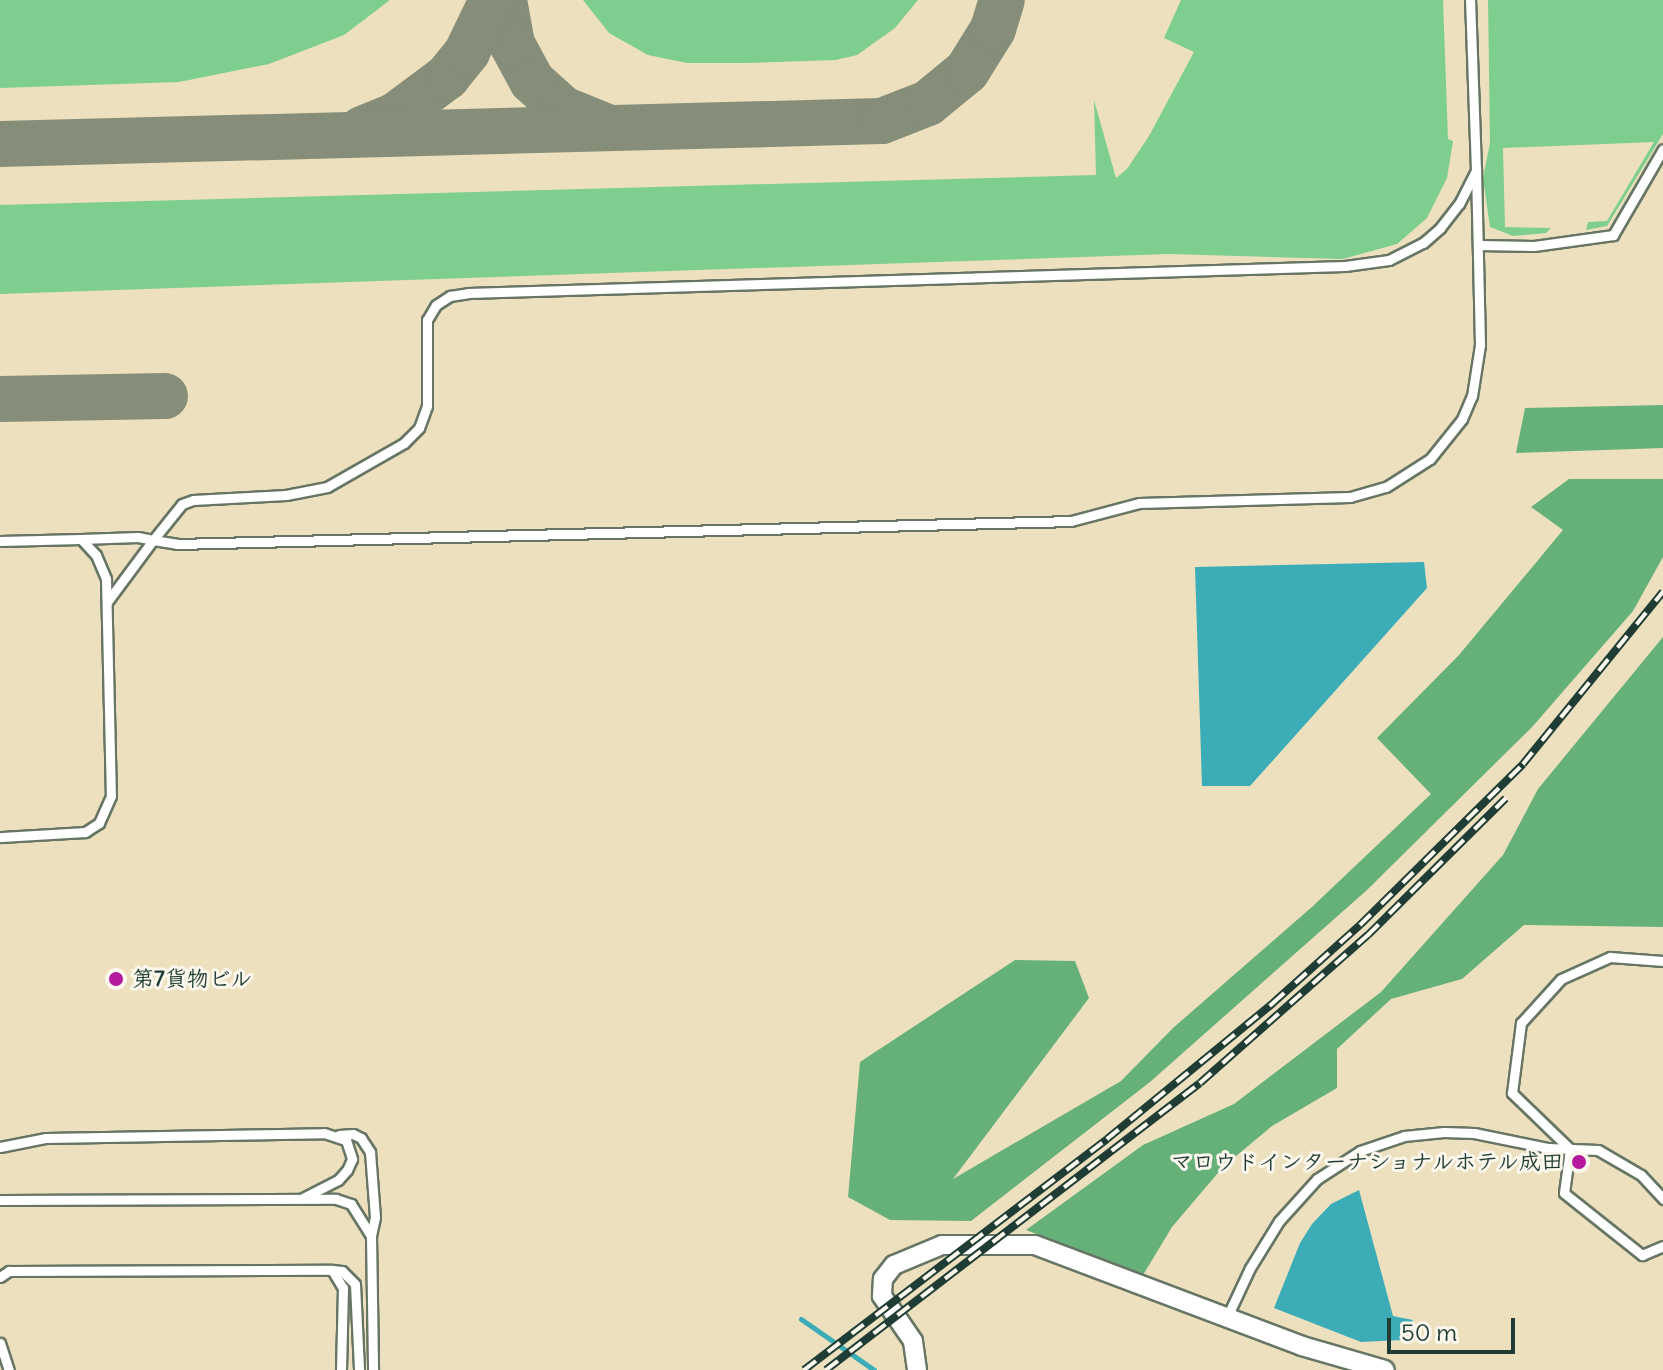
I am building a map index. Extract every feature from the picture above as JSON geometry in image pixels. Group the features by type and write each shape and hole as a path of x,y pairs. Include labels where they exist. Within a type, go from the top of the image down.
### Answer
{"street":[{"path":"916,1366 913,1341 882,1296 883,1279 894,1265 942,1245 1035,1245 1302,1346 1385,1370"}],"lane":[{"path":"0,541 153,540 177,544 1071,521 1139,503 1350,497 1386,487 1410,475 1430,459 1462,419 1478,371 1478,245 1470,0"},
{"path":"1478,245 1534,246 1613,235 1663,149"},
{"path":"107,602 182,504 193,500 286,495 327,487 404,443 419,428 427,406 427,320 436,305 450,296 1345,266 1389,260 1423,243 1459,204 1476,170"},
{"path":"0,837 85,832 99,823 107,811 111,796 106,579 96,555 81,539"},
{"path":"1570,1149 1512,1093 1521,1023 1561,979 1610,957 1663,961"},
{"path":"1227,1317 1250,1268 1279,1221 1317,1179 1360,1151 1404,1136 1444,1132 1598,1150 1641,1175 1663,1199"},
{"path":"0,1147 46,1138 353,1134 370,1152 375,1217 371,1236 373,1370"},
{"path":"303,1198 338,1180 347,1170 351,1149 336,1135"},
{"path":"1570,1149 1564,1193 1642,1255 1663,1246"},
{"path":"0,1200 336,1199 351,1204 371,1236"},
{"path":"332,1270 343,1288 341,1370"},
{"path":"0,1277 9,1271 342,1271 355,1284 359,1370"},
{"path":"0,1343 9,1370"}],"green space":[{"path":"0,0 390,0 344,35 269,64 179,82 0,88"},
{"path":"583,0 918,0 895,28 857,55 836,60 687,63 648,55 609,33"},
{"path":"1181,0 1443,0 1448,139 1453,141 1447,178 1427,218 1397,244 1343,259 1169,254 0,294 0,205 1096,175 1094,100 1116,178 1127,169 1149,136 1194,52 1164,38"},
{"path":"1488,0 1663,0 1663,134 1607,226 1586,230 1588,222 1607,221 1654,142 1503,148 1505,227 1551,228 1546,233 1513,236 1490,227 1483,178 1490,143"},
{"path":"1663,405 1663,448 1516,453 1525,408"},
{"path":"1569,479 1663,479 1663,557 1633,611 1533,726 1367,890 1150,1082 971,1221 890,1220 848,1197 860,1062 1015,960 1075,961 1089,998 953,1179 1121,1081 1173,1028 1313,906 1431,794 1377,738 1459,655 1563,530 1531,507"},
{"path":"1663,637 1663,927 1524,925 1462,979 1391,999 1337,1049 1337,1088 1272,1126 1223,1167 1172,1227 1143,1275 1026,1230 1143,1145 1234,1104 1381,992 1503,855 1538,789"}],"water":[{"path":"1424,562 1427,588 1250,786 1202,786 1195,567"},
{"path":"1359,1190 1393,1316 1413,1320 1402,1340 1361,1342 1274,1308 1300,1243 1312,1224 1331,1204"}],"waterway":[{"path":"801,1319 874,1370"}],"taxiway":[{"path":"362,129 396,115 447,77 467,52 492,0"},
{"path":"504,0 512,44 532,81 563,109 607,127"},
{"path":"0,144 882,121 928,103 967,71 993,29 1002,0"},
{"path":"0,399 165,396"}],"railway":[{"path":"804,1370 1107,1139 1273,1003 1360,925 1523,764 1663,592"},
{"path":"826,1370 1200,1083 1368,935 1506,798"}],"place":[{"name":"第7貨物ビル","path":"116,979"},
{"name":"マロウドインターナショナルホテル成田","path":"1579,1162"}]}
